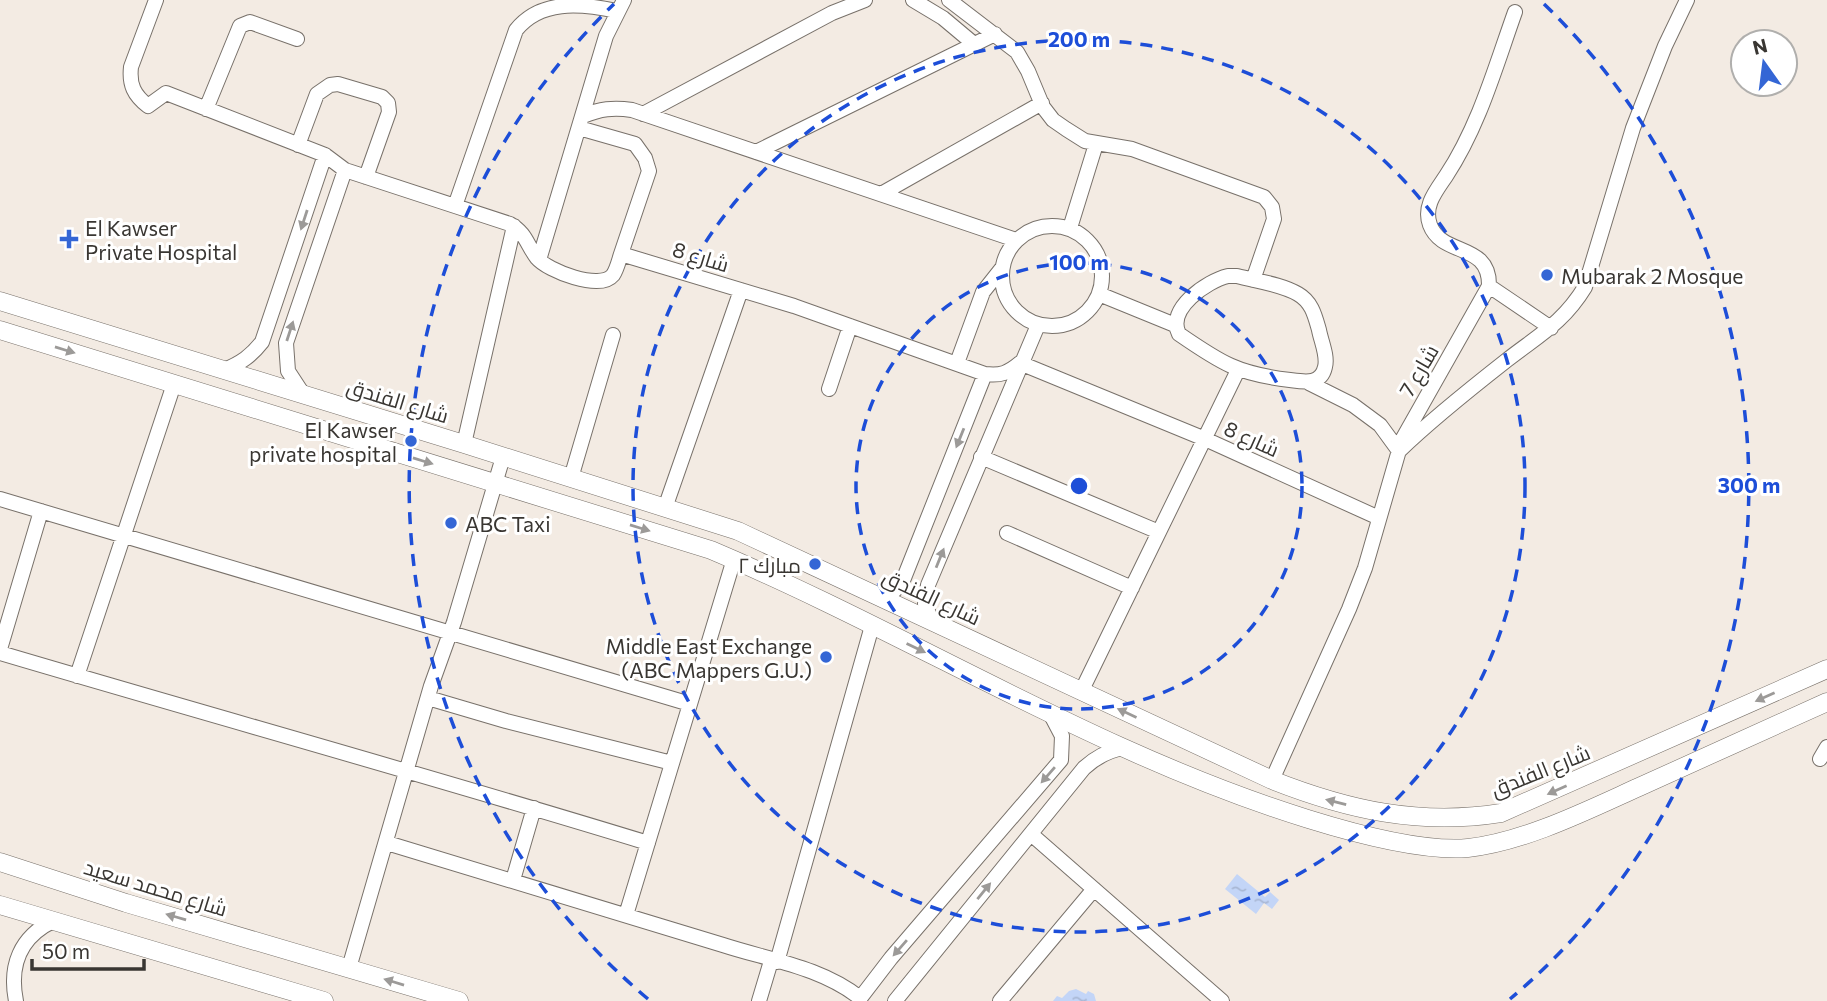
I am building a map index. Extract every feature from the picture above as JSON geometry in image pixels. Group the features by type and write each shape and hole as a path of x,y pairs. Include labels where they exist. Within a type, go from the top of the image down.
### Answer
{"street":[{"path":"156,0 131,67 130,79 133,89 148,106 166,93 325,155 345,170 514,226 523,233 539,260 591,282 602,282 612,276 649,171 645,158 635,144 581,122"},
{"path":"643,114 832,13 865,0"},
{"path":"913,0 943,18 975,44"},
{"path":"949,0 1022,58 1042,103 1053,120 1085,141 1132,149 1264,197 1272,207 1274,219 1252,280"},
{"path":"1309,383 1321,376 1326,363 1313,310 1298,294 1237,276 1219,278 1177,313 1175,325 1179,334 1211,356 1256,376 1309,383 1353,405 1380,425 1399,452 1422,429 1551,328 1573,307 1585,287 1633,128 1665,46 1687,0"},
{"path":"455,206 516,30 523,19 533,10 561,2 621,6 606,36 539,260"},
{"path":"1515,12 1475,125 1457,160 1429,203 1429,224 1441,241 1477,257 1484,263 1489,286 1551,328"},
{"path":"206,109 240,26 250,22 297,39"},
{"path":"756,152 995,34"},
{"path":"298,145 314,101 323,88 338,83 382,97 389,112 366,177"},
{"path":"881,194 1042,103"},
{"path":"581,122 599,109 617,108 643,114 1016,240"},
{"path":"1070,228 1096,144"},
{"path":"224,370 239,364 262,342 325,155"},
{"path":"303,394 288,371 286,343 345,170"},
{"path":"1051,225 1070,228 1085,237 1096,250 1102,266 1102,284 1086,313 1072,322 1055,326 1038,324 1019,314 1006,297 1002,268 1007,252 1016,240 1032,229 1051,225"},
{"path":"464,444 514,226"},
{"name":"شارع 8","path":"621,254 741,290 985,374"},
{"path":"957,363 984,292 1002,268"},
{"name":"شارع 7","path":"1272,780 1365,568 1407,430 1489,286"},
{"path":"665,508 741,290"},
{"path":"1098,294 1175,325"},
{"name":"شارع الفندق","path":"0,301 738,531 1272,780 1317,798 1382,813 1416,818 1472,818 1501,813 1827,669"},
{"path":"932,621 925,604 925,594 1038,324"},
{"path":"829,389 850,326"},
{"path":"0,330 711,550 804,591 1051,715 1123,748 1236,795 1327,825 1375,837 1440,848 1469,848 1530,833 1573,817 1827,702"},
{"path":"571,478 613,335"},
{"path":"878,596 892,593 902,583 985,374 999,376 1009,373 1020,363"},
{"name":"شارع 8","path":"1020,363 1205,439 1379,518"},
{"path":"1081,692 1238,370"},
{"path":"78,676 174,383"},
{"path":"349,968 428,698 503,457"},
{"path":"981,457 1159,532"},
{"path":"0,499 690,704"},
{"path":"41,511 0,651 648,843"},
{"path":"1007,533 1132,588"},
{"path":"626,915 734,559"},
{"path":"804,591 816,566"},
{"path":"759,1001 774,961 872,626"},
{"path":"428,698 672,763"},
{"path":"387,843 822,974 835,980 859,1000 891,958 1061,760 1062,736 1051,715"},
{"path":"895,1001 1084,768 1095,758 1123,748"},
{"path":"513,880 534,808"},
{"path":"1031,834 1222,1001"},
{"name":"شارع محمد سعيد","path":"0,862 460,1001"},
{"path":"1000,1001 1094,889"},
{"path":"0,905 324,1001"},
{"path":"16,1001 13,980 16,958 27,939 53,921"}],"water":[{"path":"1237,874 1265,897 1270,892 1279,900 1272,909 1264,903 1256,914 1225,889"},
{"path":"1076,989 1086,994 1088,991 1094,994 1096,1001 1053,1001 1057,996 1062,998 1069,991"}],"place":[{"name":"El Kawser Private Hospital","path":"69,239"},
{"name":"Mubarak 2 Mosque","path":"1547,275"},
{"name":"El Kawser private hospital","path":"411,441"},
{"name":"ABC Taxi","path":"451,523"},
{"name":"مبارك ٢","path":"815,564"},
{"name":"Middle East Exchange (ABC Mappers G.U.)","path":"826,657"}]}
